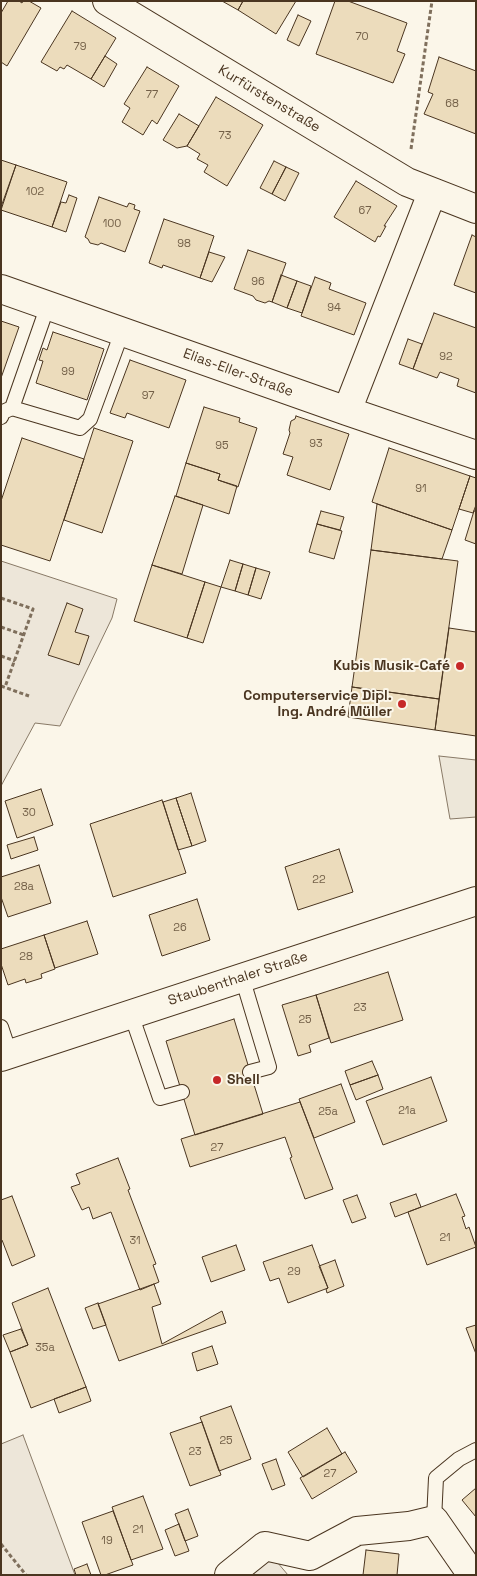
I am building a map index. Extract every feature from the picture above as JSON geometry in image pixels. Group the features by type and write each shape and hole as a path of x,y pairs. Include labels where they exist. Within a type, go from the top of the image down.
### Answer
{"street":[{"name":"Kurfürstenstraße","path":"107,1 406,182 476,209"},
{"path":"347,411 432,193"},
{"name":"Elias-Eller-Straße","path":"1,289 476,455"},
{"name":"Staubenthaler Straße","path":"6,1055 476,901"},
{"path":"229,1575 266,1546 310,1556 357,1531 409,1526 434,1520 472,1575"}],"lane":[{"path":"48,305 6,413 80,428 90,419 122,332"},
{"path":"242,977 269,1067 250,1072"},
{"path":"132,1014 160,1098 182,1092"},
{"path":"1,1027 6,1055"},
{"path":"434,1520 436,1478 459,1459 476,1450"}],"path":[{"path":"406,182 432,1"},
{"path":"1,598 33,609 15,661 3,687 29,696"},
{"path":"1,627 24,635"},
{"path":"1,656 15,661"},
{"path":"1,1544 26,1575"}],"shaded area":[{"path":"1,561 117,599 112,618 60,726 35,723 1,786"},
{"path":"439,756 476,760 476,817 450,819"},
{"path":"23,1435 75,1575 1,1575 1,1444"},
{"path":"272,1556 288,1575 241,1575"}],"building":[{"path":"8,1 19,1 22,3 23,1 29,1 41,8 7,66 1,62 1,13"},
{"path":"222,1 243,1 238,10"},
{"path":"243,1 296,1 276,34 238,10"},
{"path":"335,1 348,1 407,23 397,51 405,54 393,83 316,54"},
{"path":"72,11 116,38 91,79 67,65 64,69 60,67 57,71 41,62"},
{"path":"298,15 311,21 299,46 287,40"},
{"path":"105,56 117,64 104,87 91,79"},
{"path":"439,57 476,71 476,134 424,114 433,94 428,92"},
{"path":"147,67 179,86 157,124 152,120 143,135 122,122 130,108 124,104"},
{"path":"216,97 263,125 227,186 204,172 208,165 197,159 200,154 187,146"},
{"path":"179,114 199,126 187,146 177,148 163,140"},
{"path":"1,160 16,165 1,207"},
{"path":"274,161 286,167 272,194 260,188"},
{"path":"16,165 67,182 52,227 1,210"},
{"path":"286,167 299,173 285,201 272,194"},
{"path":"356,181 397,206 384,226 386,226 380,237 378,236 375,242 334,217"},
{"path":"69,195 77,198 66,232 52,227 61,202 66,203"},
{"path":"99,197 127,207 129,203 135,205 134,209 140,211 125,252 101,243 98,245 90,243 85,237"},
{"path":"164,219 214,236 200,278 163,265 162,268 149,263"},
{"path":"472,235 476,237 476,293 454,285"},
{"path":"248,250 286,263 272,302 265,303 256,300 253,296 234,289"},
{"path":"209,252 225,257 212,282 200,278"},
{"path":"281,275 297,281 287,308 272,302"},
{"path":"315,277 331,283 329,289 366,303 354,335 301,316"},
{"path":"297,281 311,286 302,313 287,308"},
{"path":"434,313 476,328 476,393 457,386 459,379 440,372 437,378 413,369"},
{"path":"1,321 19,327 1,378"},
{"path":"53,332 104,349 87,400 36,383 43,361 39,360 43,348 47,350"},
{"path":"408,339 422,344 413,369 399,364"},
{"path":"130,360 186,380 169,428 127,413 125,418 110,413"},
{"path":"204,407 240,418 239,422 257,428 238,487 218,480 220,474 186,463"},
{"path":"296,416 349,434 330,490 287,475 293,457 283,454 290,433 291,421"},
{"path":"94,428 133,441 102,533 64,520"},
{"path":"22,438 84,459 50,561 1,545 1,501"},
{"path":"389,448 470,476 452,530 372,502"},
{"path":"186,463 220,474 218,480 237,486 229,514 176,496"},
{"path":"470,476 476,478 476,505 473,513 459,509"},
{"path":"175,496 203,505 182,574 152,565"},
{"path":"377,504 452,530 442,559 371,550"},
{"path":"321,511 344,517 340,530 317,524"},
{"path":"474,511 476,511 476,544 465,540"},
{"path":"317,524 342,531 334,559 309,552"},
{"path":"371,550 458,561 439,699 352,687"},
{"path":"230,560 243,564 235,591 221,587"},
{"path":"243,564 256,568 248,595 235,591"},
{"path":"152,565 205,582 187,638 134,621"},
{"path":"256,568 270,572 261,599 248,595"},
{"path":"205,582 221,587 203,643 187,638"},
{"path":"67,603 83,609 75,632 89,636 79,665 48,655"},
{"name":"Kubis Musik-Café","path":"449,628 476,632 476,736 435,730"},
{"path":"352,687 439,699 435,730 348,717"},
{"path":"41,789 53,825 17,838 5,801"},
{"path":"191,793 206,841 192,846 176,798"},
{"path":"176,798 192,846 178,850 163,802"},
{"path":"162,800 186,873 113,897 90,824"},
{"path":"34,837 38,850 11,859 7,845"},
{"path":"339,849 353,892 298,910 285,867"},
{"path":"39,865 51,903 8,917 1,897 1,877"},
{"path":"197,899 210,940 162,956 149,915"},
{"path":"87,921 98,954 55,968 44,935"},
{"path":"44,935 55,969 41,974 42,978 26,983 25,979 8,985 1,964 1,949"},
{"path":"388,972 403,1020 331,1043 316,995"},
{"path":"316,995 329,1038 309,1045 311,1052 298,1056 282,1005"},
{"path":"234,1019 263,1114 195,1135 166,1041"},
{"path":"372,1061 378,1075 350,1085 345,1071"},
{"path":"378,1075 383,1089 356,1100 350,1085"},
{"path":"431,1077 447,1121 383,1145 366,1101"},
{"path":"341,1084 355,1122 314,1138 299,1099"},
{"path":"300,1102 333,1189 305,1199 290,1158 292,1157 285,1137 190,1167 181,1139"},
{"path":"118,1158 156,1264 153,1265 159,1282 140,1290 111,1212 93,1219 89,1207 82,1210 71,1187 80,1184 76,1174"},
{"path":"416,1194 421,1207 395,1217 390,1203"},
{"path":"456,1194 465,1216 462,1217 466,1229 469,1227 476,1247 427,1265 408,1212"},
{"path":"357,1195 366,1218 352,1223 343,1200"},
{"path":"12,1196 35,1256 12,1266 1,1241 1,1200"},
{"path":"236,1245 245,1270 211,1282 202,1257"},
{"path":"312,1245 328,1288 288,1303 279,1278 270,1281 263,1262"},
{"path":"335,1260 344,1286 327,1293 326,1289 328,1288 319,1266"},
{"path":"154,1284 161,1304 152,1307 162,1344 222,1311 226,1323 119,1361 98,1304"},
{"path":"48,1288 86,1387 31,1408 10,1352 28,1345 12,1303"},
{"path":"98,1303 106,1325 93,1329 85,1308"},
{"path":"476,1325 476,1354 466,1328"},
{"path":"21,1329 28,1345 10,1352 3,1335"},
{"path":"212,1346 218,1364 197,1371 192,1353"},
{"path":"86,1387 91,1401 59,1413 54,1399"},
{"path":"231,1406 251,1459 219,1471 200,1417"},
{"path":"202,1422 221,1475 190,1486 170,1433"},
{"path":"327,1428 342,1454 303,1477 288,1452"},
{"path":"345,1452 357,1472 312,1499 300,1478"},
{"path":"276,1459 285,1485 272,1490 262,1464"},
{"path":"476,1488 476,1517 462,1500"},
{"path":"143,1496 163,1549 131,1560 112,1507"},
{"path":"188,1509 198,1536 185,1541 175,1514"},
{"path":"113,1511 133,1565 101,1575 82,1522"},
{"path":"179,1524 189,1551 175,1556 165,1530"},
{"path":"366,1550 399,1554 397,1575 363,1575"},
{"path":"87,1564 91,1575 76,1575 74,1569"}],"place":[{"name":"Kubis Musik-Café","path":"460,666"},
{"name":"Computerservice Dipl. Ing. André Müller","path":"402,704"},
{"name":"Shell","path":"217,1080"}]}
